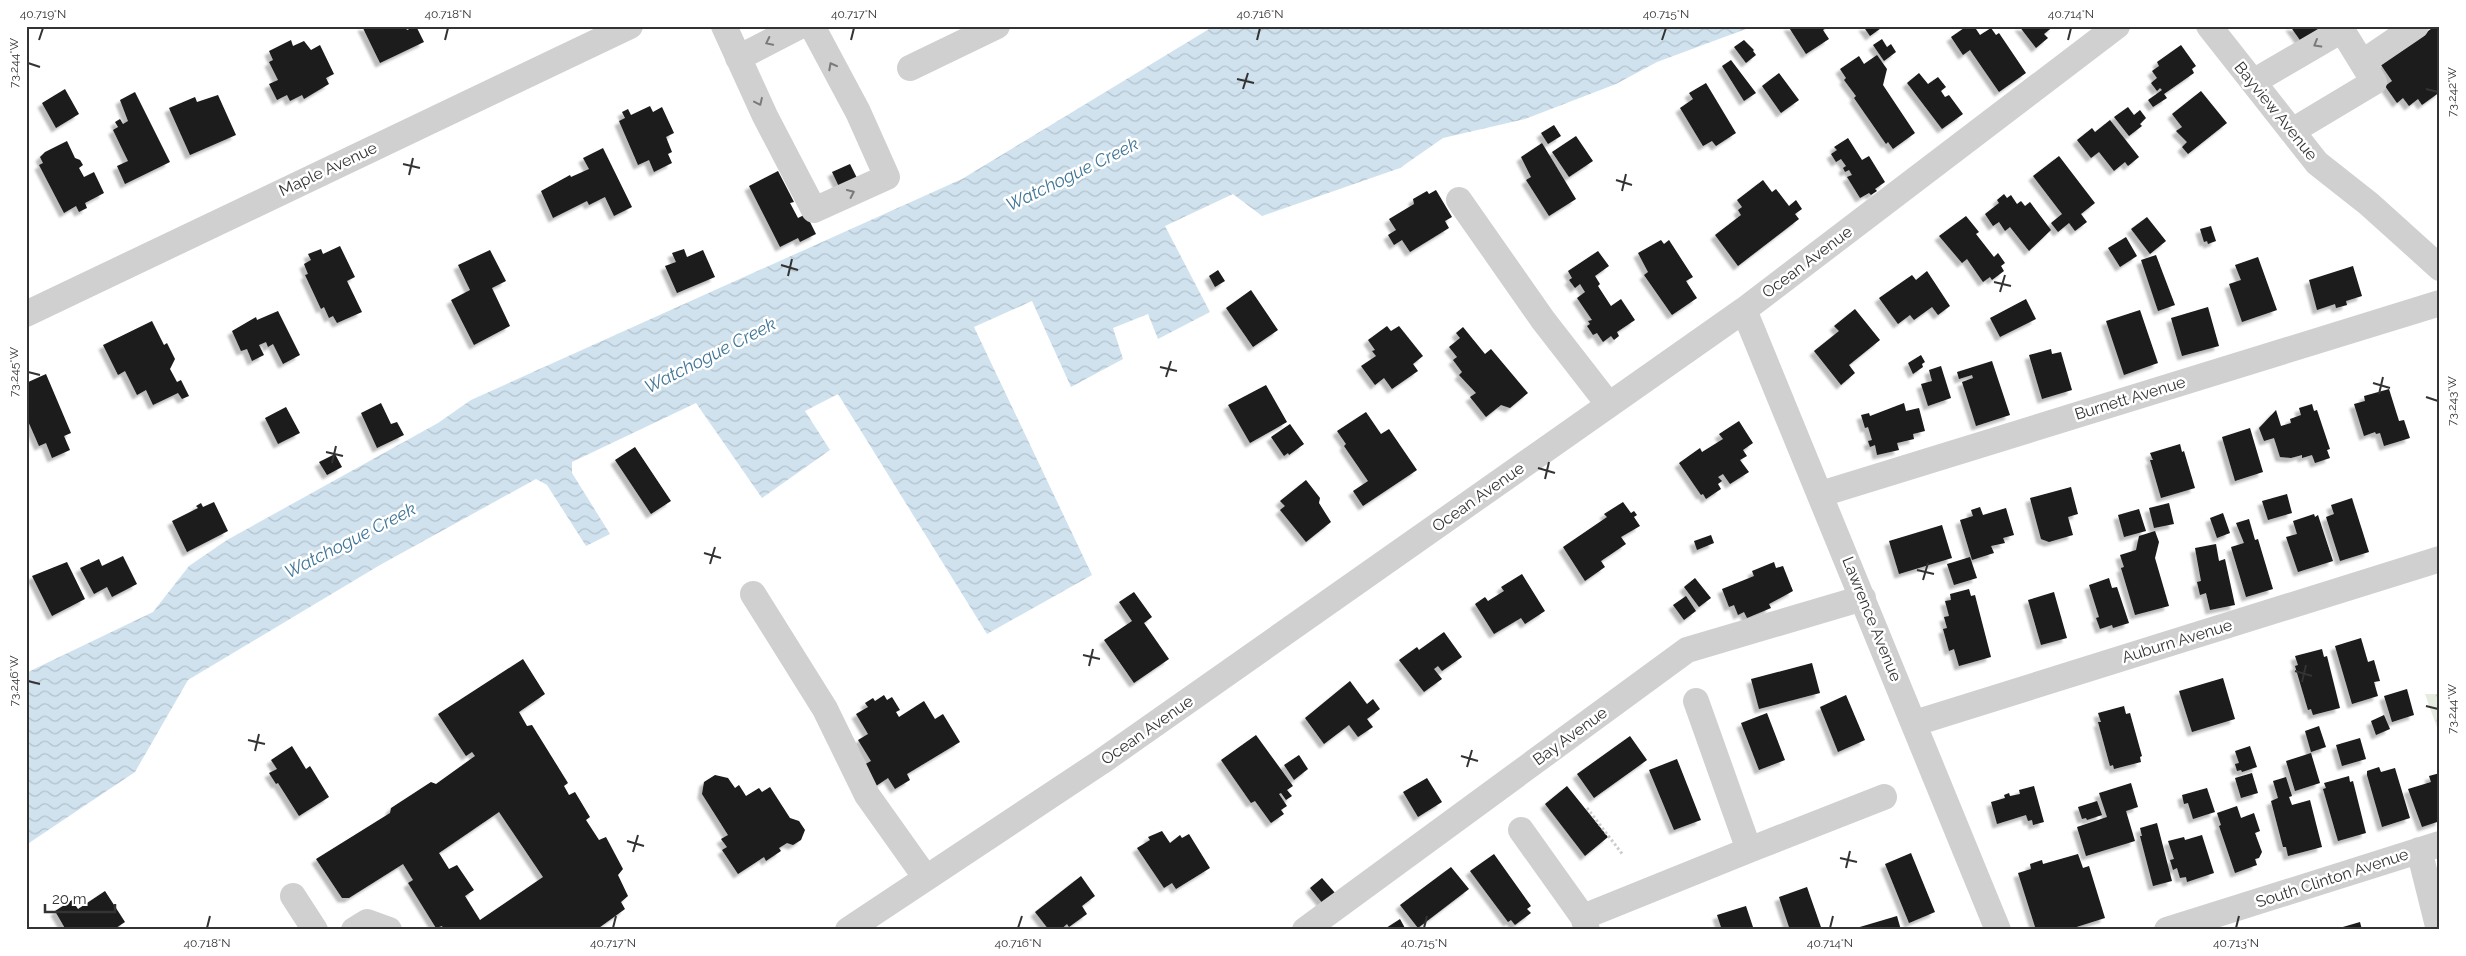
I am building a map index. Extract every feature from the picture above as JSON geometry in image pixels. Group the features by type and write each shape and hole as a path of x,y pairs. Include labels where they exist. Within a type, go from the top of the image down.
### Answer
{"street":[{"name":"Maple Avenue","path":"26,314 630,26"},
{"path":"724,26 814,210 887,177 858,112 812,26"},
{"path":"738,58 800,26"},
{"path":"910,68 997,26"},
{"name":"Ocean Avenue","path":"848,930 1101,762 1744,310 2117,26"},
{"name":"Bayview Avenue","path":"2209,26 2317,163 2368,204 2440,268"},
{"path":"2363,62 2416,26"},
{"path":"2253,82 2342,30 2374,82 2292,131"},
{"path":"1459,200 1544,320 1609,405"},
{"name":"Burnett Avenue","path":"1820,494 2440,303"},
{"name":"Lawrence Avenue","path":"1744,310 1915,723 1998,930"},
{"name":"Auburn Avenue","path":"1915,723 2440,559"},
{"path":"753,594 825,709 867,795 926,878"},
{"name":"Bay Avenue","path":"1305,930 1687,650 1863,598"},
{"path":"1696,700 1749,850"},
{"path":"1521,830 1585,923 1749,850 1884,797"},
{"path":"2429,847 2439,930"},
{"name":"South Clinton Avenue","path":"2167,930 2429,847"},
{"path":"293,896 315,930"},
{"path":"354,930 367,922 389,930"}],"path":[{"path":"1586,808 1623,855"}],"green space":[{"path":"2425,694 2440,694 2440,736"}],"water":[{"name":"Watchogue Creek","path":"1214,26 1754,26 1657,62 1616,84 1525,119 1443,138 1400,168 1262,216 1233,194 1165,226 1210,312 1158,339 1148,314 1113,328 1123,359 1071,387 1032,301 974,327 1092,575 987,634 838,394 805,411 830,450 762,498 696,403 572,462 572,473 610,534 586,546 547,485 536,479 380,565 188,680 135,772 26,845 26,673 153,612 189,566 227,540 438,423 471,400 962,179"}],"building":[{"path":"362,26 405,26 407,30 416,26 424,42 380,63"},
{"path":"1788,26 1830,26 1823,30 1829,39 1806,54"},
{"path":"1863,26 1884,26 1870,36"},
{"path":"1967,26 1974,26 1980,35 1991,28 1996,35 1999,33 2026,73 1999,92 1970,50 1963,55 1951,37"},
{"path":"2019,26 2054,26 2044,34 2048,38 2036,48"},
{"path":"2290,26 2325,26 2302,43"},
{"path":"2435,26 2440,26 2440,92 2422,105 2418,99 2409,106 2403,98 2397,103 2385,86 2392,81 2381,65"},
{"path":"1882,39 1887,47 1891,44 1896,52 1884,61 1873,45"},
{"path":"291,40 293,46 304,41 311,50 320,45 334,74 326,78 329,84 304,99 302,95 290,101 287,95 277,100 269,84 278,80 269,62 273,60 269,51"},
{"path":"1744,40 1754,50 1756,55 1746,63 1734,47"},
{"path":"2181,45 2196,66 2192,69 2194,73 2164,94 2167,98 2153,107 2148,100 2162,90 2160,88 2157,91 2151,83 2157,78 2152,71 2159,66 2157,62"},
{"path":"1877,55 1887,69 1883,85 1915,133 1893,149 1888,142 1886,144 1854,98 1856,96 1844,80 1846,78 1840,69 1859,56 1864,64"},
{"path":"1731,60 1756,93 1744,101 1722,66"},
{"path":"1779,73 1799,100 1781,113 1762,86"},
{"path":"1919,73 1928,84 1938,77 1946,87 1941,91 1945,97 1949,95 1963,114 1942,129 1907,83"},
{"path":"1706,83 1736,133 1716,146 1712,141 1703,146 1680,108 1693,99 1689,93"},
{"path":"65,89 79,114 56,128 42,103"},
{"path":"2201,91 2227,123 2188,154 2182,147 2187,142 2176,131 2182,127 2172,114"},
{"path":"135,92 170,162 125,184 117,166 128,161 113,130 118,127 115,122 120,119 123,124 128,121 120,100"},
{"path":"218,95 236,135 190,155 169,108 195,97 197,102"},
{"path":"650,106 653,112 662,107 674,133 666,137 672,152 668,154 672,163 654,172 649,160 638,165 619,121 625,118 622,112 628,109 631,115"},
{"path":"2128,107 2134,115 2140,110 2146,118 2140,124 2142,126 2129,136 2114,117"},
{"path":"2110,120 2139,157 2128,166 2125,162 2114,171 2099,152 2091,158 2077,140 2092,128 2095,132"},
{"path":"1554,125 1561,136 1548,144 1541,133"},
{"path":"1576,136 1593,161 1569,177 1552,152"},
{"path":"1848,138 1862,160 1869,156 1885,182 1875,189 1877,191 1871,195 1869,193 1860,198 1847,177 1852,175 1849,170 1845,172 1843,168 1846,166 1841,159 1836,162 1831,154 1837,150 1834,147"},
{"path":"67,141 75,158 80,160 83,165 79,168 84,177 94,172 104,193 85,203 87,208 79,212 76,206 64,213 39,165 43,163 40,157 45,152"},
{"path":"1542,143 1576,199 1549,216 1526,180 1531,177 1521,157"},
{"path":"603,148 632,207 614,216 605,197 589,205 587,201 553,218 541,191 570,175 571,177 589,169 583,158"},
{"path":"2059,156 2095,203 2081,214 2087,222 2075,231 2069,223 2058,232 2051,223 2062,214 2033,176"},
{"path":"850,164 860,184 842,193 832,172"},
{"path":"778,171 794,202 790,203 798,218 806,214 816,234 800,242 798,238 780,247 749,186"},
{"path":"1763,180 1772,192 1776,189 1789,206 1796,200 1802,209 1795,214 1799,219 1738,266 1715,235 1741,215 1738,210 1742,207 1737,200"},
{"path":"1436,190 1452,217 1445,221 1449,228 1410,252 1402,240 1394,245 1388,235 1396,230 1389,219 1414,204 1413,199 1427,191 1429,194"},
{"path":"2004,194 2007,198 2011,195 2017,204 2021,201 2025,206 2030,202 2051,230 2029,251 2010,227 2005,231 1999,222 1993,226 1985,214 1999,203 1997,200"},
{"path":"1966,216 1979,232 1976,234 1994,257 1998,253 2005,263 2001,266 2004,271 1992,280 1990,277 1983,282 1967,259 1962,263 1939,236"},
{"path":"2147,217 2166,241 2150,254 2131,229"},
{"path":"2211,226 2216,241 2208,244 2207,241 2204,242 2200,229"},
{"path":"2126,237 2137,256 2120,267 2108,248"},
{"path":"1661,240 1664,244 1669,240 1693,277 1686,281 1697,298 1672,315 1644,275 1648,272 1638,253"},
{"path":"340,246 355,277 347,281 362,312 337,323 333,316 329,318 324,307 321,309 305,275 308,274 304,264 311,260 308,254 321,249 323,254"},
{"path":"684,249 687,257 703,250 715,277 677,293 665,266 676,262 672,253"},
{"path":"490,250 506,281 492,288 510,326 474,345 451,300 470,290 458,265"},
{"path":"1598,251 1609,266 1595,276 1600,284 1598,286 1611,306 1621,299 1635,320 1617,332 1619,336 1614,340 1611,336 1603,342 1597,333 1593,335 1587,326 1590,324 1588,321 1592,320 1577,298 1585,292 1580,284 1575,288 1569,280 1572,278 1568,271"},
{"path":"2156,255 2175,305 2158,311 2141,260"},
{"path":"2258,257 2277,310 2242,322 2229,284 2241,280 2235,265"},
{"path":"2353,266 2362,296 2346,301 2347,305 2336,308 2335,304 2317,310 2309,280"},
{"path":"1218,270 1225,281 1215,287 1209,276"},
{"path":"1927,271 1950,306 1938,315 1932,307 1914,320 1910,315 1898,324 1879,298 1912,275 1916,280"},
{"path":"1251,290 1278,330 1253,347 1226,308"},
{"path":"2026,299 2036,319 2000,337 1990,318"},
{"path":"2208,307 2219,346 2182,356 2171,318"},
{"path":"1855,309 1880,340 1849,365 1855,373 1841,385 1814,351 1839,331 1834,326"},
{"path":"2140,310 2158,363 2124,375 2106,321"},
{"path":"278,311 300,355 283,364 273,344 268,347 266,342 259,345 264,355 252,361 247,349 241,351 232,331 256,317 257,320"},
{"path":"152,321 164,345 167,343 175,359 170,369 177,382 181,380 189,396 182,399 178,393 153,405 146,390 137,395 125,371 118,375 103,345"},
{"path":"1387,326 1391,331 1399,326 1423,356 1413,364 1418,371 1392,389 1384,378 1375,385 1361,366 1376,356 1372,351 1375,350 1368,340"},
{"path":"1463,327 1485,354 1491,349 1528,393 1510,408 1501,405 1486,417 1470,397 1476,393 1459,375 1462,372 1453,360 1457,357 1449,347 1460,338 1456,333"},
{"path":"2051,349 2052,354 2061,352 2072,390 2042,399 2029,355"},
{"path":"1921,355 1925,362 1922,364 1923,367 1913,374 1908,363"},
{"path":"1992,361 2010,415 1976,426 1962,382 1973,378 1972,375 1959,379 1957,372"},
{"path":"1941,366 1951,398 1928,406 1921,384 1932,381 1929,370"},
{"path":"46,374 71,433 64,436 70,450 52,458 46,443 39,446 28,421 26,422 26,383"},
{"path":"1266,385 1287,422 1250,443 1228,405"},
{"path":"2389,389 2399,421 2404,420 2410,438 2384,446 2380,433 2376,434 2375,432 2364,436 2354,404 2365,401 2364,396"},
{"path":"381,403 391,424 397,422 404,435 377,448 361,413"},
{"path":"1904,403 1906,411 1919,408 1925,431 1913,434 1914,439 1897,443 1899,450 1877,455 1875,445 1870,447 1868,441 1872,440 1868,427 1865,428 1861,415 1869,413 1870,416"},
{"path":"2312,404 2314,411 2317,410 2330,449 2327,450 2330,458 2315,463 2312,455 2302,458 2302,455 2291,458 2280,457 2274,438 2264,441 2259,428 2276,410 2281,426 2291,423 2290,419 2301,415 2299,408"},
{"path":"286,407 300,433 278,444 265,418"},
{"path":"1366,412 1381,434 1389,429 1417,470 1363,506 1353,491 1368,481 1344,446 1346,444 1337,431"},
{"path":"1739,421 1753,443 1743,450 1747,456 1740,460 1749,472 1730,484 1723,474 1718,477 1722,481 1718,484 1721,489 1706,499 1703,494 1701,495 1679,463 1700,448 1702,452 1723,439 1719,434"},
{"path":"1290,424 1304,444 1289,455 1288,453 1284,456 1271,437"},
{"path":"2250,428 2263,472 2235,481 2222,437"},
{"path":"2180,444 2182,452 2184,451 2195,488 2161,498 2150,460 2153,460 2150,453"},
{"path":"635,447 671,501 651,514 615,460"},
{"path":"335,454 342,467 327,475 319,462"},
{"path":"1306,480 1320,498 1319,503 1331,522 1306,542 1280,510 1285,506 1280,501"},
{"path":"2071,487 2078,514 2068,517 2073,535 2049,542 2041,539 2030,498"},
{"path":"2287,494 2292,513 2268,520 2262,501"},
{"path":"2352,498 2369,552 2340,561 2326,517 2334,514 2331,505"},
{"path":"214,502 228,531 187,552 172,521 198,508 196,506 201,503 203,507"},
{"path":"1623,502 1631,513 1634,511 1637,515 1634,517 1640,526 1621,537 1626,544 1601,561 1605,567 1585,581 1563,547 1607,517 1604,514"},
{"path":"2169,503 2174,524 2154,528 2149,508"},
{"path":"1980,507 1983,515 2006,508 2014,535 2003,538 2005,543 1991,546 1994,553 1972,560 1960,520 1973,516 1971,510"},
{"path":"2139,509 2146,531 2124,537 2118,515"},
{"path":"2223,513 2230,533 2217,538 2210,518"},
{"path":"2314,514 2315,517 2318,515 2333,561 2298,572 2286,537 2297,534 2293,521"},
{"path":"2249,519 2255,540 2258,539 2273,589 2246,597 2231,547 2244,543 2236,523"},
{"path":"1942,525 1952,558 1899,574 1889,541"},
{"path":"2155,531 2159,542 2155,558 2169,606 2135,615 2121,568 2124,567 2120,555 2136,550 2139,536"},
{"path":"1711,535 1714,543 1697,550 1694,541"},
{"path":"2216,544 2219,561 2225,559 2235,605 2210,610 2206,593 2200,595 2197,582 2201,581 2195,548"},
{"path":"123,556 137,584 112,597 107,587 94,594 80,568 99,559 102,566"},
{"path":"1970,557 1977,578 1954,585 1947,564"},
{"path":"67,562 85,599 52,616 32,576"},
{"path":"1774,562 1776,568 1783,566 1793,591 1769,604 1771,608 1747,618 1744,612 1738,615 1734,605 1729,607 1722,589 1754,576 1752,571"},
{"path":"1522,574 1545,611 1525,624 1521,618 1494,634 1475,604 1485,597 1488,601 1504,591 1501,587"},
{"path":"1695,578 1711,598 1699,607 1684,587"},
{"path":"2109,578 2112,588 2117,587 2129,623 2113,628 2112,625 2100,629 2096,618 2099,617 2089,585"},
{"path":"1969,589 1971,596 1975,595 1991,657 1959,666 1954,649 1949,651 1943,629 1947,628 1944,617 1949,616 1945,601 1951,600 1950,594"},
{"path":"1134,592 1152,617 1144,623 1169,659 1134,683 1104,640 1132,621 1119,602"},
{"path":"2054,592 2067,638 2041,645 2028,600"},
{"path":"1686,596 1696,611 1684,620 1673,605"},
{"path":"1444,632 1462,657 1442,671 1438,666 1434,669 1442,679 1424,692 1399,660 1417,647 1419,650"},
{"path":"2361,638 2368,662 2374,660 2380,681 2374,682 2378,696 2352,704 2335,646"},
{"path":"2322,649 2324,657 2327,656 2340,708 2313,715 2311,709 2308,710 2295,666 2298,665 2295,656"},
{"path":"523,659 545,694 519,712 527,726 532,725 568,783 564,786 569,795 575,792 590,817 586,820 599,840 606,837 623,869 618,875 628,896 621,902 625,909 596,930 444,930 442,926 436,928 408,883 413,880 403,864 349,898 342,898 316,859 390,813 391,808 431,782 436,784 475,756 472,752 466,756 438,714","holes":["499,812 543,877 480,920 465,896 474,890 457,865 449,869 439,853"]},
{"path":"1812,663 1820,693 1759,709 1751,679"},
{"path":"2223,678 2235,719 2192,732 2179,691"},
{"path":"1350,681 1367,704 1373,699 1380,709 1367,719 1373,727 1358,737 1349,725 1324,744 1305,718"},
{"path":"2407,689 2414,715 2392,722 2384,696"},
{"path":"884,695 887,700 892,697 900,710 896,712 899,717 924,701 935,719 943,714 960,742 907,774 910,780 895,789 888,778 873,788 860,767 871,761 858,740 868,734 856,714 868,707 865,703 873,698 875,701"},
{"path":"1846,695 1865,740 1838,752 1820,707"},
{"path":"2124,706 2126,714 2130,713 2142,756 2140,757 2141,762 2114,769 2113,765 2110,766 2098,722 2101,722 2098,713"},
{"path":"1767,713 1785,760 1759,770 1741,723"},
{"path":"2384,715 2390,729 2376,735 2371,721"},
{"path":"2319,726 2326,747 2311,752 2305,731"},
{"path":"1256,735 1293,786 1287,790 1292,796 1286,800 1281,793 1279,794 1287,806 1281,810 1284,814 1271,823 1255,801 1251,803 1221,760"},
{"path":"1630,736 1647,760 1594,798 1577,774"},
{"path":"2360,738 2366,759 2342,766 2336,745"},
{"path":"292,746 306,769 310,766 329,797 299,816 278,783 276,784 269,773 277,769 271,760"},
{"path":"2250,746 2257,767 2242,772 2241,770 2237,771 2235,764 2239,763 2235,751"},
{"path":"2311,753 2320,783 2295,791 2286,761"},
{"path":"1299,755 1308,769 1294,780 1284,765"},
{"path":"1677,759 1701,820 1674,830 1649,770"},
{"path":"2379,767 2381,772 2395,768 2410,818 2382,827 2367,775 2367,771"},
{"path":"2252,773 2258,793 2241,798 2235,778"},
{"path":"2440,773 2440,821 2422,827 2408,789 2431,782 2429,776"},
{"path":"715,775 728,778 735,788 739,785 746,796 759,788 762,792 770,787 790,818 799,821 805,830 801,840 793,845 787,843 779,848 781,851 766,861 764,857 738,874 722,850 727,847 721,839 728,835 702,794 704,782"},
{"path":"2349,776 2350,782 2353,781 2366,833 2338,841 2323,789 2326,788 2324,783"},
{"path":"2286,777 2292,796 2289,797 2292,805 2310,800 2322,847 2288,856 2286,847 2283,847 2271,801 2278,798 2273,781"},
{"path":"1427,778 1442,802 1418,817 1403,792"},
{"path":"2131,783 2138,807 2126,811 2135,841 2086,856 2077,827 2107,817 2099,793"},
{"path":"1567,786 1608,837 1585,856 1545,804"},
{"path":"2034,786 2044,822 2033,825 2032,820 2028,821 2026,815 1997,824 1991,802 2005,798 2004,795 2009,793 2010,796 2020,794 2019,790"},
{"path":"2207,788 2215,812 2193,819 2188,803 2184,804 2182,795"},
{"path":"2097,801 2102,815 2087,820 2086,818 2082,819 2078,807"},
{"path":"2237,806 2241,818 2254,813 2260,831 2255,833 2262,852 2259,858 2255,859 2257,865 2235,873 2219,826 2221,825 2217,813"},
{"path":"2157,823 2172,881 2153,886 2140,836 2142,836 2140,828"},
{"path":"1162,831 1170,843 1180,835 1182,838 1189,834 1210,868 1176,889 1172,883 1164,888 1137,848 1150,840 1148,837"},
{"path":"2202,835 2214,873 2187,882 2186,877 2180,878 2177,868 2173,870 2170,860 2174,859 2168,841 2184,837 2185,840"},
{"path":"1911,853 1935,912 1909,923 1885,864"},
{"path":"1494,854 1531,906 1527,909 1531,913 1515,925 1511,920 1508,922 1470,871"},
{"path":"2078,854 2083,868 2089,866 2105,918 2067,930 2036,930 2018,873 2031,869 2030,864 2042,860 2043,864"},
{"path":"1451,867 1469,889 1418,928 1400,905"},
{"path":"1081,876 1095,896 1082,906 1087,914 1069,927 1067,924 1060,930 1049,930 1035,912"},
{"path":"1322,878 1336,894 1324,905 1310,888"},
{"path":"1807,887 1822,930 1790,930 1779,897"},
{"path":"105,891 125,922 113,930 66,930 55,911 72,900 78,909"},
{"path":"1746,906 1754,930 1722,930 1717,915"},
{"path":"1897,916 1901,930 1853,930 1853,929"},
{"path":"1400,919 1406,930 1383,930"},
{"path":"2360,922 2362,930 2336,930 2336,929"}]}
